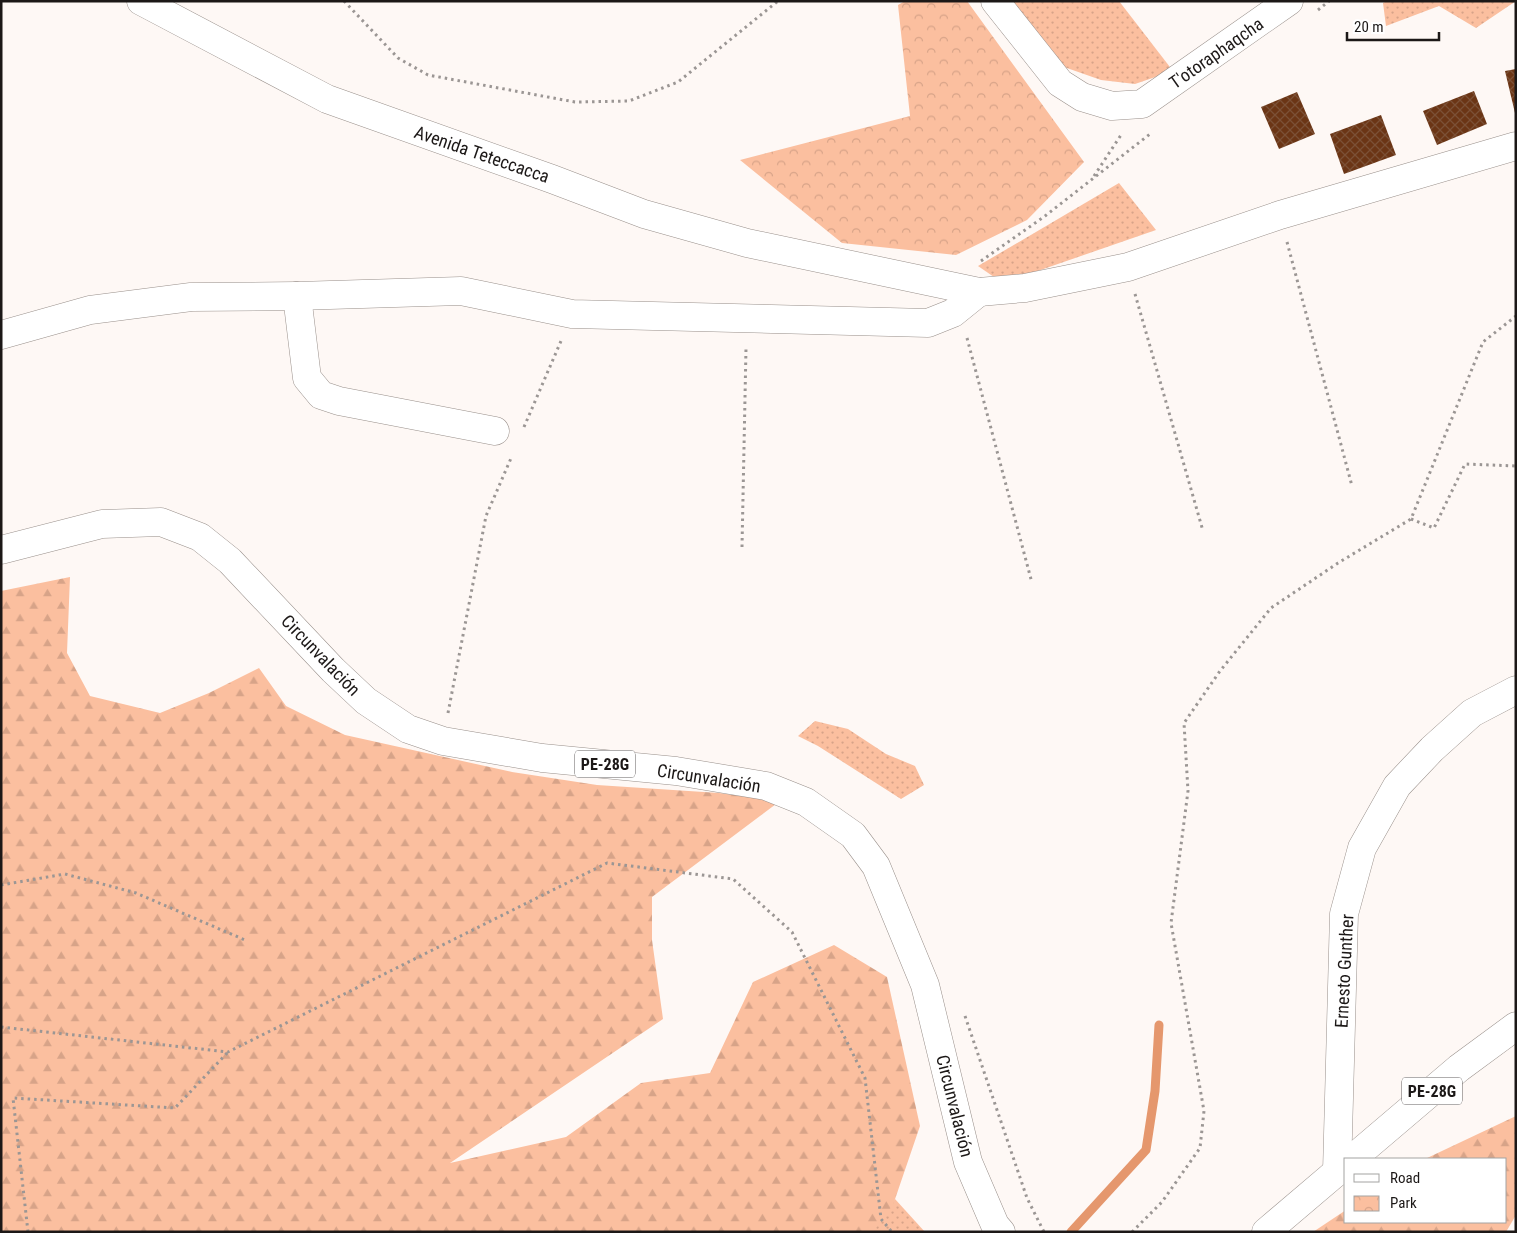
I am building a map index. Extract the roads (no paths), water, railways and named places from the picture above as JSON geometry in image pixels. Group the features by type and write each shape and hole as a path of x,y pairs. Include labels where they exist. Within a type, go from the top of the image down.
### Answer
{"main road":[{"name":"Avenida Teteccacca","path":"141,1 327,99 552,179 644,214 747,243 979,292"},
{"name":"T'otoraphaqcha","path":"995,1 1060,83 1082,97 1112,106 1142,104 1289,1"},
{"path":"1,335 99,309 191,297 461,291 572,314 928,323 953,313 979,292 1025,288 1128,267 1280,215 1516,146"},
{"path":"296,296 308,378 322,395 339,401 494,431"},
{"name":"Circunvalación","path":"1,550 102,524 161,522 200,537 230,560 333,670 366,701 408,729 443,741 542,758 676,771 766,786 806,802 853,835 876,866 925,985 968,1162 995,1225 1001,1232"},
{"name":"Ernesto Gunther","path":"1345,1158 1344,914 1362,848 1397,786 1432,749 1472,714 1516,690"},
{"name":"PE-28G","path":"1353,1158 1459,1068 1516,1026"},
{"name":"PE-28G","path":"1266,1232 1344,1166"}],"waterway":[{"path":"1071,1232 1146,1150 1155,1091 1159,1025"}]}
